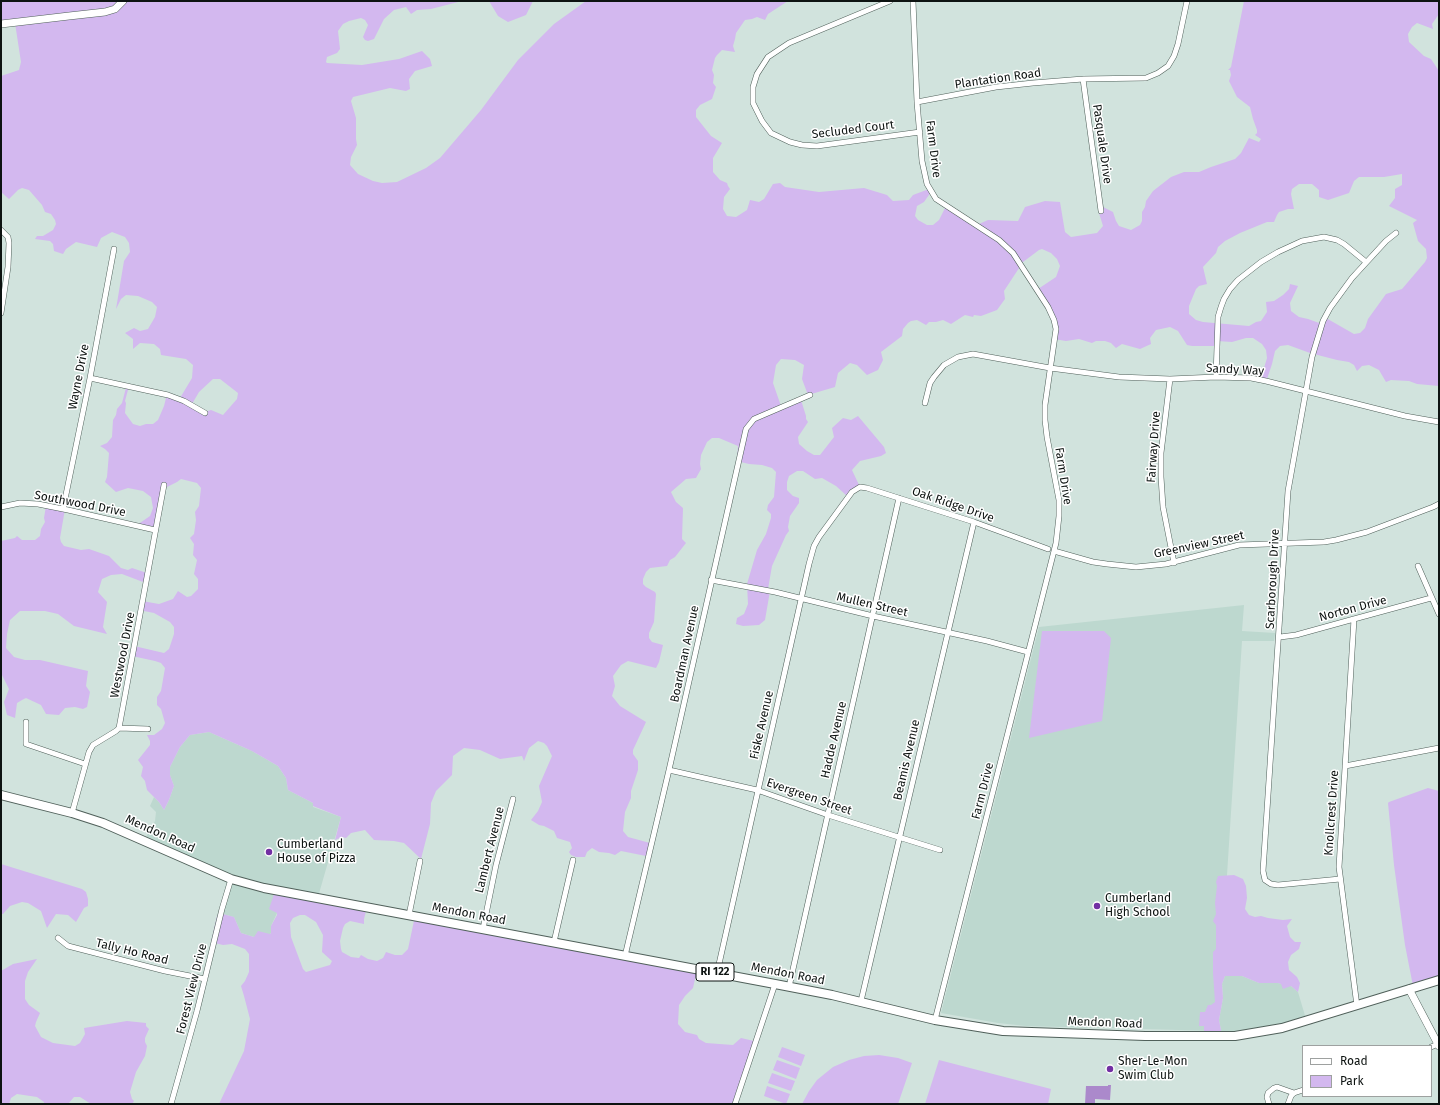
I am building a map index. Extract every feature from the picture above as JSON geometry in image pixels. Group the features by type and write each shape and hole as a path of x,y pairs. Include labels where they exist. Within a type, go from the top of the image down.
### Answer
{"main road":[{"name":"Mendon Road","path":"1,795 72,813 104,823 231,878 264,888 775,984 861,1001 935,1020 1003,1031 1145,1036 1235,1036 1282,1028 1439,980"}],"street":[{"path":"1,24 105,12 115,9 123,1"},
{"name":"Secluded Court","path":"890,1 789,43 768,57 757,74 753,86 753,103 762,121 771,132 790,142 802,145 817,146 920,132"},
{"name":"Farm Drive","path":"913,1 917,102 924,175 930,191 936,199 990,233 1007,246 1048,307 1056,329 1045,405 1047,437 1059,500 1059,516 1054,551 935,1020"},
{"name":"Plantation Road","path":"917,102 1033,83 1083,79 1146,78 1158,73 1168,66 1174,56 1187,1"},
{"name":"Pasquale Drive","path":"1083,79 1101,211"},
{"path":"1,230 8,237 10,243 1,313"},
{"name":"Scarborough Drive","path":"1340,879 1278,885 1271,884 1265,880 1263,870 1280,637 1288,491 1312,357 1323,321 1342,290 1366,262 1396,233"},
{"path":"1216,378 1218,316 1224,298 1238,280 1261,262 1302,241 1324,237 1344,244 1366,262"},
{"name":"Wayne Drive","path":"63,509 90,378 114,249"},
{"name":"Sandy Way","path":"925,403 930,383 939,370 951,360 965,355 980,354 1050,368 1119,378 1251,378 1306,390 1405,416 1439,422"},
{"path":"90,378 168,395 184,401 205,413"},
{"name":"Fairway Drive","path":"1170,379 1161,453 1160,477 1163,507 1174,563"},
{"name":"Boardman Avenue","path":"625,956 669,770 746,429 754,419 810,395"},
{"name":"Westwood Drive","path":"118,728 164,485"},
{"name":"Oak Ridge Drive","path":"852,492 860,487 899,498 974,522 1048,549"},
{"name":"Fiske Avenue","path":"717,973 757,790 814,546 852,492"},
{"name":"Hadde Avenue","path":"789,987 899,498"},
{"name":"Southwood Drive","path":"1,507 20,503 38,504 155,530"},
{"name":"Greenview Street","path":"1054,551 1093,562 1120,566 1136,567 1174,563 1239,545 1324,542 1366,532 1439,504"},
{"name":"Beamis Avenue","path":"861,1001 974,522"},
{"path":"1418,566 1439,614"},
{"name":"Mullen Street","path":"711,580 802,598 1028,652"},
{"name":"Norton Drive","path":"1280,637 1296,635 1431,598"},
{"name":"Knollcrest Drive","path":"1354,620 1339,853 1340,879 1357,1006"},
{"path":"26,722 26,744 30,747 85,764"},
{"path":"72,813 85,764 92,746 116,731 118,728 148,729"},
{"path":"1345,766 1439,748"},
{"name":"Evergreen Street","path":"669,770 757,790 828,815 940,850"},
{"name":"Lambert Avenue","path":"483,929 496,865 513,799"},
{"path":"554,942 573,860"},
{"path":"409,915 420,861"},
{"name":"Forest View Drive","path":"171,1104 231,878"},
{"name":"Tally Ho Road","path":"58,938 68,946 165,971 205,979"},
{"path":"735,1104 775,984"},
{"path":"1409,989 1436,1046"},
{"path":"1269,1104 1268,1093 1274,1088 1281,1087 1294,1093"},
{"path":"1288,1104 1294,1093 1302,1090"}],"shaded area":[{"name":"Cumberland High School","path":"1244,605 1242,631 1275,633 1274,641 1242,641 1217,1031 1026,1026 998,1023 941,1013 1039,627"},
{"path":"209,732 252,751 278,766 286,778 288,790 313,803 313,807 341,817 318,897 277,913 271,926 270,934 254,937 241,933 234,917 219,913 228,876 145,839 155,821 156,812 150,806 154,797 164,810 169,800 174,786 170,775 170,767 180,747 190,735"},
{"path":"1225,976 1242,976 1259,983 1278,983 1291,986 1298,992 1306,1019 1222,1035 1219,1020 1223,998 1222,984"},
{"path":"1111,1085 1110,1100 1095,1099 1095,1104 1085,1104 1086,1086"}],"green space":[{"path":"1,1 462,1 431,9 417,10 411,14 406,7 394,10 384,19 374,39 368,41 363,37 368,25 365,20 361,18 343,24 338,31 340,49 337,53 327,57 327,63 362,65 399,59 422,51 430,59 432,66 415,71 409,79 410,89 406,91 390,88 353,97 351,101 356,118 357,145 351,157 350,165 358,174 373,181 382,183 397,182 426,168 440,158 481,110 518,60 554,24 586,1 788,1 768,14 765,20 757,17 745,20 736,33 733,46 735,52 722,50 715,58 712,70 714,75 713,83 716,87 712,99 700,105 696,110 696,117 711,136 722,143 713,158 713,172 720,180 727,183 730,189 724,197 723,209 727,216 736,217 747,210 750,200 759,202 764,199 773,184 780,183 785,187 819,192 864,188 887,195 893,201 909,200 913,195 929,189 931,192 924,202 917,206 915,216 918,220 927,225 933,225 939,220 946,206 979,224 988,220 1018,221 1025,207 1045,201 1060,202 1065,232 1071,237 1097,233 1103,226 1099,213 1099,205 1113,212 1119,226 1131,230 1140,225 1142,221 1142,212 1146,201 1153,191 1171,177 1184,172 1199,172 1235,159 1241,153 1249,138 1259,142 1261,139 1255,135 1257,130 1250,107 1237,97 1229,81 1231,75 1230,70 1228,70 1231,67 1244,1 1439,1 1439,14 1432,24 1433,29 1417,23 1412,27 1408,34 1409,42 1424,56 1431,59 1439,71 1439,386 1417,384 1409,381 1391,380 1386,382 1379,370 1369,365 1362,366 1357,371 1354,365 1349,362 1310,353 1288,345 1280,346 1275,351 1267,379 1261,378 1267,358 1266,350 1262,344 1253,338 1246,338 1232,342 1217,341 1215,346 1192,346 1187,345 1178,331 1170,327 1156,330 1150,338 1151,344 1140,349 1122,344 1116,348 1111,343 1105,341 1096,341 1092,343 1079,339 1066,341 1054,339 1053,324 1038,289 1056,277 1060,266 1057,259 1051,253 1042,249 1023,262 1004,291 1005,299 997,310 981,316 974,315 973,317 965,315 951,324 943,320 929,322 926,325 917,320 911,321 903,329 902,336 881,352 883,360 878,370 867,375 857,365 850,363 838,373 835,387 808,395 802,379 804,365 795,360 781,359 776,365 773,383 781,406 801,400 808,422 798,437 799,444 807,451 814,455 820,455 834,437 832,428 843,418 851,420 858,416 884,447 886,453 881,456 860,461 852,470 859,485 847,496 836,486 822,478 815,479 803,471 797,471 789,476 787,490 793,496 799,498 799,503 790,516 788,527 789,531 772,566 768,589 770,591 765,620 759,625 743,626 736,624 737,618 744,614 748,604 747,584 757,550 766,534 771,518 771,514 767,510 768,505 774,497 776,472 772,468 762,465 737,461 738,446 719,438 712,438 707,442 701,455 701,469 696,478 686,479 671,492 676,502 683,508 682,539 686,543 675,557 670,560 667,566 650,568 646,572 643,579 643,584 656,594 654,622 649,633 649,638 652,642 663,645 659,662 656,668 628,661 621,665 613,676 615,686 612,696 620,706 646,722 633,750 633,754 638,761 638,770 631,791 631,798 625,812 623,831 628,837 650,843 646,856 621,851 615,855 599,852 592,848 587,852 585,857 576,857 571,855 569,852 572,848 570,842 557,838 554,831 531,820 538,811 542,802 539,786 552,756 547,746 538,741 529,748 524,761 522,756 500,759 480,750 464,748 453,756 452,775 436,791 431,803 430,824 421,859 404,843 374,840 365,830 351,833 346,838 342,837 335,840 341,817 313,806 313,803 288,790 286,778 278,766 252,751 209,732 190,735 180,747 170,767 170,775 174,786 164,810 159,802 147,790 145,781 141,776 143,767 138,760 150,745 147,735 154,735 162,729 165,723 161,709 157,705 157,697 161,691 165,668 161,663 132,656 134,646 164,653 169,649 174,634 174,627 170,622 154,613 144,611 141,608 142,601 159,604 173,599 178,591 187,597 191,596 198,589 198,579 194,574 197,560 193,555 194,544 190,538 194,534 196,520 195,512 199,506 201,488 197,483 181,479 163,489 155,528 137,525 150,516 153,508 151,497 143,491 128,488 116,492 105,482 107,477 109,453 100,446 107,443 112,437 113,420 117,409 122,403 127,384 129,386 125,401 125,413 133,424 140,426 153,424 158,420 167,394 180,398 192,378 193,365 186,359 161,355 160,349 154,344 140,343 133,349 133,339 125,333 134,328 140,331 148,329 155,317 157,307 152,302 138,296 126,295 121,299 116,309 124,261 130,252 129,243 125,237 112,232 101,238 97,247 76,242 66,249 63,254 54,251 53,244 50,241 35,239 37,236 43,236 53,230 56,224 51,214 45,212 42,205 29,190 22,188 9,199 1,192 1,76 19,70 21,62 15,23 1,24","holes":["1402,174 1402,185 1395,189 1395,198 1389,206 1417,220 1413,223 1418,241 1426,249 1427,258 1402,289 1386,294 1368,319 1365,328 1360,333 1354,334 1326,318 1322,324 1299,317 1291,311 1290,303 1298,286 1290,284 1289,289 1283,295 1274,301 1266,302 1267,312 1261,321 1249,326 1203,322 1196,320 1189,314 1189,306 1196,289 1199,286 1207,284 1203,267 1216,253 1218,247 1225,241 1240,233 1267,222 1274,222 1279,212 1294,209 1291,194 1292,189 1299,184 1312,184 1319,190 1319,197 1328,200 1349,193 1354,181 1359,177 1384,177","213,379 220,379 238,393 237,399 223,415 211,410 205,412 192,404 199,392"]},
{"path":"489,1 533,1 526,15 508,22 498,16"},
{"path":"46,506 65,509 60,538 64,546 81,550 89,549 109,556 121,568 128,570 132,568 147,573 143,582 122,574 111,575 102,579 98,592 107,602 103,627 107,634 74,626 58,614 45,611 20,611 10,620 6,648 14,657 25,660 40,660 88,671 86,686 90,692 87,707 83,709 75,707 65,708 59,715 46,714 41,705 26,698 17,703 15,718 7,715 4,702 9,689 1,673 1,541 15,538 17,536 22,540 35,540 40,536 41,529 45,522 44,518"},
{"path":"1042,631 1104,631 1111,638 1102,721 1029,738"},
{"path":"1428,788 1439,791 1439,978 1413,986 1405,945 1394,865 1388,803"},
{"path":"1,864 82,889 86,892 88,906 84,908 76,922 68,915 56,914 47,928 41,911 28,903 22,902 10,906 3,914 1,914"},
{"path":"1234,875 1243,879 1246,886 1247,898 1245,909 1249,915 1283,920 1292,919 1287,926 1290,937 1295,942 1301,942 1299,949 1291,955 1288,962 1289,970 1297,977 1300,983 1298,992 1291,986 1283,989 1281,984 1278,983 1259,983 1242,976 1225,976 1222,984 1223,998 1219,1020 1222,1035 1204,1036 1204,1026 1199,1026 1200,1012 1205,1012 1208,1005 1215,1002 1213,952 1216,949 1216,925 1213,921 1216,914 1216,882 1218,876"},
{"path":"275,891 367,907 364,924 350,921 345,924 340,941 341,949 342,952 351,957 359,958 361,955 368,959 377,961 383,958 386,952 395,955 402,955 408,949 415,916 697,970 693,988 679,1005 678,1024 685,1032 697,1035 699,1039 706,1043 733,1045 741,1038 754,1041 732,1104 219,1104 244,1051 250,1019 241,986 249,972 249,954 245,949 232,944 223,945 211,942 217,916 219,913 234,917 241,933 254,937 258,931 271,933 271,926 277,913 269,909","holes":["300,915 305,915 316,922 323,935 322,952 332,961 330,965 306,972 303,969 291,937 290,923 293,918"]},
{"path":"37,959 28,972 25,981 25,999 29,1005 40,1013 35,1026 41,1037 53,1043 75,1046 80,1043 85,1034 84,1028 127,1021 146,1023 146,1026 149,1029 145,1038 147,1046 145,1056 136,1072 130,1092 134,1101 132,1104 91,1104 80,1097 74,1097 68,1104 44,1104 44,1102 37,1097 17,1094 11,1098 9,1104 1,1104 1,971 13,964"},
{"path":"782,1047 805,1055 801,1066 778,1057"},
{"path":"879,1055 898,1058 912,1063 898,1104 802,1104 817,1080 833,1067 849,1060 864,1056"},
{"path":"777,1060 800,1068 796,1079 773,1070"},
{"path":"939,1060 1051,1089 1048,1104 925,1104"},
{"path":"772,1073 795,1081 791,1091 768,1083"},
{"path":"767,1086 790,1094 786,1104 764,1096"}],"place":[{"name":"Cumberland House of Pizza","path":"269,852"},
{"name":"Cumberland High School","path":"1097,906"},
{"name":"Sher-Le-Mon Swim Club","path":"1110,1069"}]}
